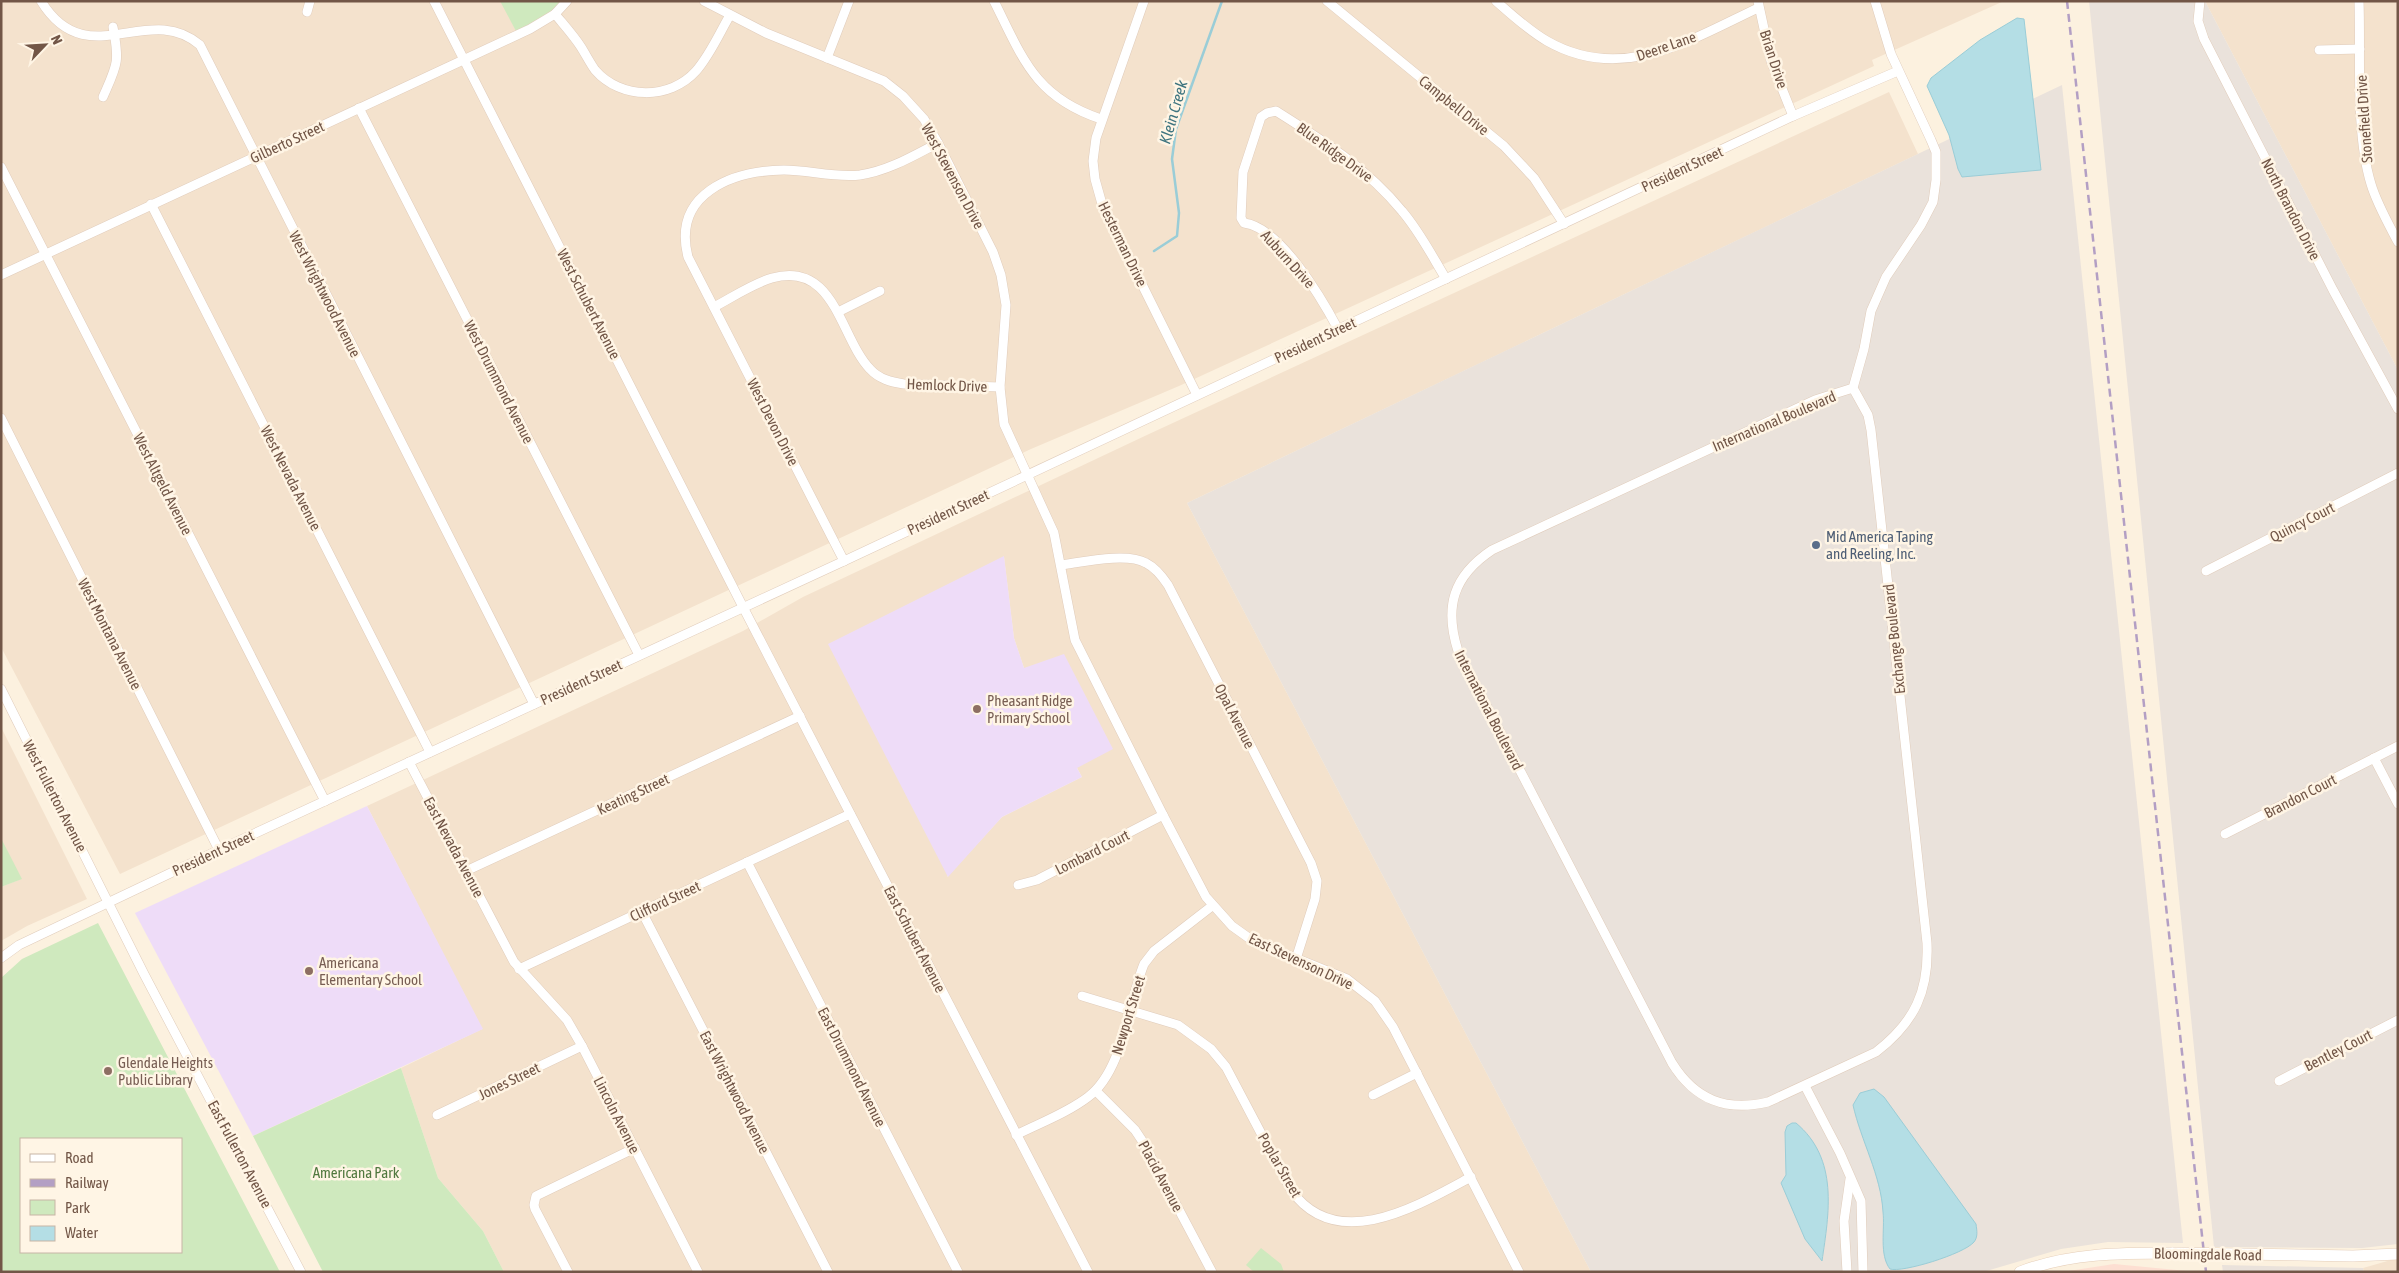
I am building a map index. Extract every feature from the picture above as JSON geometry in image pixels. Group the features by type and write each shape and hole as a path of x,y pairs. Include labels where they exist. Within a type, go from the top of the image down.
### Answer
{"main road":[{"name":"Bloomingdale Road","path":"2020,1272 2047,1263 2086,1256 2173,1253 2353,1256 2398,1254"}],"street":[{"path":"42,1 54,17 67,27 87,31 132,22"},
{"path":"308,12 310,1"},
{"name":"West Schubert Avenue","path":"434,1 743,607"},
{"name":"Gilberto Street","path":"1,275 465,59 555,14 567,1"},
{"name":"West Stevenson Drive","path":"704,1 730,15 884,81 916,108 938,143 993,252 1001,275 1006,305 1000,387 1004,424 1054,533 1061,565"},
{"path":"827,58 849,1"},
{"path":"994,1 1026,64 1039,81 1063,102 1101,119"},
{"name":"Hesterman Drive","path":"1144,1 1101,119 1093,161 1095,179 1102,204 1190,377 1197,395"},
{"name":"Campbell Drive","path":"1327,1 1504,146 1534,178 1564,224"},
{"name":"Deere Lane","path":"1496,1 1527,27 1555,45 1592,58 1618,60 1646,56 1673,48 1758,4"},
{"path":"1853,388 1864,349 1871,310 1886,277 1921,225 1933,202 1936,180 1936,152 1898,71 1879,22 1875,1"},
{"name":"Stonefield Drive","path":"2359,1 2362,125 2365,162 2375,196 2398,242"},
{"name":"North Brandon Drive","path":"2200,3 2198,21 2204,39 2333,290 2398,409"},
{"name":"Brian Drive","path":"1758,4 1771,61 1794,116"},
{"path":"555,14 580,46 596,71 614,87 638,93 650,93 672,88 696,70 730,15"},
{"name":"West Wrightwood Avenue","path":"174,22 189,32 200,45 255,157 534,704"},
{"path":"103,97 117,64 118,54 113,27"},
{"path":"2319,50 2360,49"},
{"name":"President Street","path":"1,958 20,945 219,850 844,561 1794,116 1898,71"},
{"name":"West Drummond Avenue","path":"359,108 639,656"},
{"name":"Blue Ridge Drive","path":"1266,113 1276,111 1324,141 1363,170 1402,211 1421,236 1446,279"},
{"name":"Auburn Drive","path":"1266,113 1261,117 1243,172 1241,218 1244,223 1260,228 1297,265 1316,290 1338,329"},
{"name":"West Devon Drive","path":"844,561 688,256 684,231 695,203 712,188 741,176 795,170 832,175 862,174 891,167 938,143"},
{"name":"West Altgeld Avenue","path":"1,167 325,801"},
{"name":"West Nevada Avenue","path":"151,204 430,752"},
{"name":"Hemlock Drive","path":"714,307 763,282 784,276 803,279 818,287 832,302 864,363 884,379 904,384 1000,387"},
{"path":"838,312 880,290"},
{"name":"International Boulevard","path":"1805,1086 1768,1102 1751,1106 1735,1106 1712,1100 1692,1088 1679,1074 1458,651 1452,631 1451,611 1456,587 1469,568 1492,550 1815,400 1853,388"},
{"name":"Exchange Boulevard","path":"1805,1086 1876,1052 1892,1040 1906,1024 1921,998 1928,960 1871,430 1868,415 1853,388"},
{"name":"West Montana Avenue","path":"1,418 219,850"},
{"name":"Quincy Court","path":"2206,571 2398,473"},
{"name":"Opal Avenue","path":"1061,565 1129,558 1145,562 1159,572 1168,585 1311,863 1317,881 1315,899 1296,959"},
{"name":"East Stevenson Drive","path":"1061,565 1075,640 1163,815 1212,906 1232,926 1253,941 1347,979 1375,1001 1393,1027 1519,1272"},
{"name":"East Schubert Avenue","path":"743,607 1088,1272"},
{"name":"West Fullerton Avenue","path":"1,689 109,902"},
{"name":"Keating Street","path":"466,871 800,716"},
{"path":"2398,746 2374,758 2398,804"},
{"name":"Brandon Court","path":"2225,834 2374,758"},
{"name":"East Nevada Avenue","path":"409,762 519,969"},
{"name":"Clifford Street","path":"519,969 850,814"},
{"name":"Lombard Court","path":"1018,885 1037,880 1163,815"},
{"name":"East Drummond Avenue","path":"747,862 958,1272"},
{"name":"East Fullerton Avenue","path":"109,902 150,985 301,1272"},
{"name":"Newport Street","path":"1016,1135 1079,1104 1096,1091 1115,1060 1144,964 1154,951 1212,906"},
{"name":"East Wrightwood Avenue","path":"642,912 828,1272"},
{"name":"Lincoln Avenue","path":"519,969 567,1020 698,1272"},
{"name":"Poplar Street","path":"1082,996 1129,1012 1178,1025 1211,1049 1226,1067 1291,1190 1303,1204 1320,1216 1347,1220 1369,1220 1396,1215 1471,1177"},
{"name":"Bentley Court","path":"2280,1081 2398,1020"},
{"name":"Jones Street","path":"437,1116 582,1046"},
{"path":"1373,1095 1416,1073"},
{"path":"1805,1086 1840,1153 1861,1201 1861,1260 1863,1272"},
{"name":"Placid Avenue","path":"1096,1091 1135,1130 1143,1142 1212,1272"},
{"path":"568,1272 535,1209 534,1200 540,1193 635,1148"},
{"path":"1847,1272 1844,1221 1850,1179"}],"shaded area":[{"path":"1,1 2004,1 1872,60 1874,66 1179,386 1031,449 120,874 1,647"},
{"path":"2089,1 2205,1 2398,370 2398,1244 2362,1248 2214,1247"},
{"path":"2205,1 2398,1 2398,370"},
{"path":"2062,85 2183,1243 2108,1242 2061,1249 1983,1272 1591,1272 1187,503"},
{"path":"1889,92 1918,154 1187,503 1591,1272 504,1272 483,1231 438,1178 401,1068 482,1029 367,806 743,631 803,597 1149,434","holes":["1004,557 1014,638 1024,668 1082,777 1002,817 947,877"]},
{"name":"Pheasant Ridge Primary School","path":"1004,556 1014,638 1024,668 1064,654 1113,749 1077,768 1082,777 1002,817 948,877 828,644"},
{"path":"1,727 87,899 27,926 1,941 1,887 21,879 1,838"},
{"name":"Americana Elementary School","path":"367,806 483,1029 253,1136 135,913"},
{"path":"2398,1258 2398,1272 2364,1272 2363,1268"},
{"path":"2114,1264 2187,1271 2187,1272 2062,1272"},
{"path":"2222,1265 2363,1268 2364,1272 2223,1272"}],"green space":[{"path":"500,1 565,1 554,13 517,33"},
{"path":"1,838 22,879 1,887"},
{"path":"98,923 280,1272 1,1272 1,978 22,959"},
{"name":"Americana Park","path":"401,1068 438,1178 483,1231 504,1272 323,1272 253,1136"},
{"path":"1261,1248 1281,1264 1284,1272 1254,1272 1246,1265"}],"water":[{"path":"2017,18 2024,19 2041,170 1962,177 1949,135 1927,86 1931,78 1980,40"},
{"path":"1874,1089 1884,1097 1976,1224 1976,1238 1968,1247 1946,1257 1919,1265 1890,1269 1883,1249 1883,1212 1879,1185 1853,1105 1860,1093"},
{"path":"1796,1123 1810,1137 1819,1153 1825,1170 1828,1206 1822,1261 1805,1239 1781,1183 1786,1175 1785,1132 1787,1126"}],"waterway":[{"name":"Klein Creek","path":"1154,251 1177,236 1179,213 1172,159 1176,129 1222,1"}],"railway":[{"path":"2067,1 2206,1272"}],"place":[{"name":"Mid America Taping and Reeling, Inc.","path":"1816,545"},
{"name":"Pheasant Ridge Primary School","path":"977,709"},
{"name":"Americana Elementary School","path":"309,971"},
{"name":"Glendale Heights Public Library","path":"108,1071"}]}
